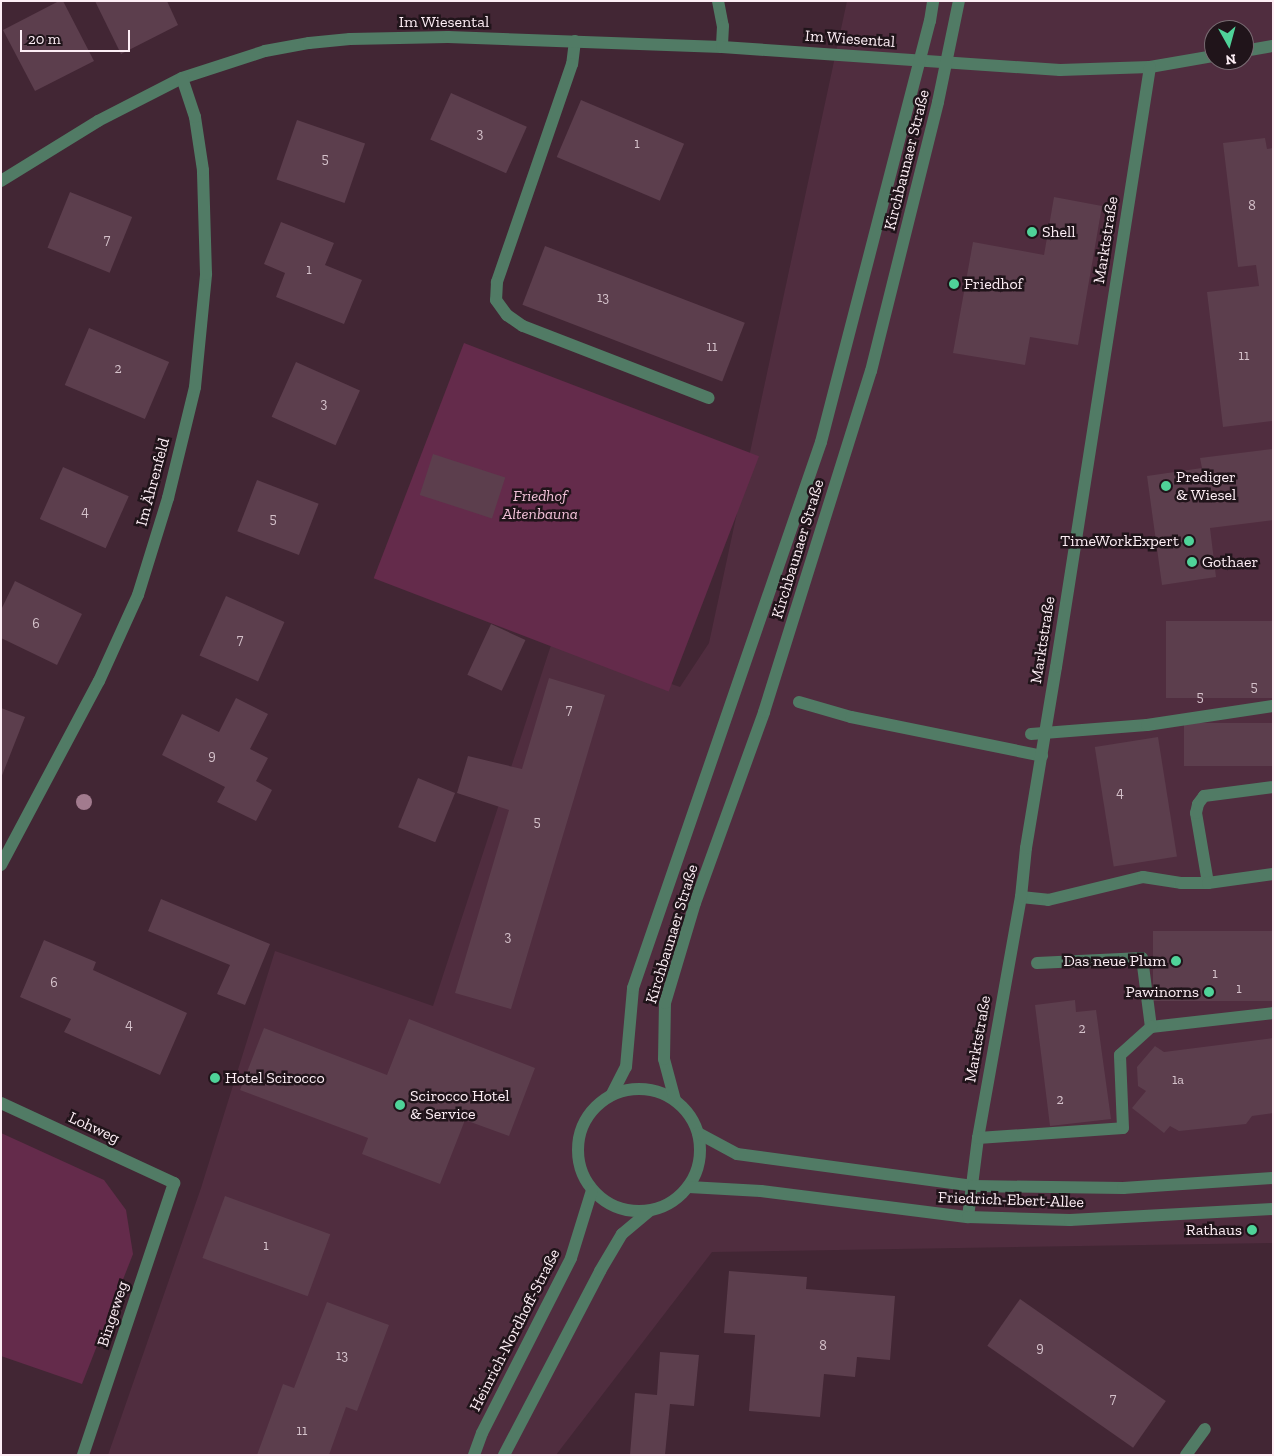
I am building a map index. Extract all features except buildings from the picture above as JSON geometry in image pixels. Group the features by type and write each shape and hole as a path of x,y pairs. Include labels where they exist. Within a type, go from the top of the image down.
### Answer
{"street":[{"path":"718,1 723,26 722,47"},
{"name":"Kirchbaunaer Straße","path":"612,1094 626,1067 633,988 821,442 930,20 933,1"},
{"name":"Kirchbaunaer Straße","path":"675,1100 664,1059 665,1003 695,903 764,712 871,371 947,62 959,1"},
{"name":"Im Wiesental","path":"1,181 98,121 182,78 265,51 317,42 448,37 575,41 722,47 947,62"},
{"path":"575,41 572,64 497,282 496,300 507,315 523,326 709,398"},
{"path":"1254,49 1273,46"},
{"path":"947,62 1060,70 1150,67 1204,58"},
{"name":"Marktstraße","path":"968,1218 978,1138 1021,897 1026,848 1150,67"},
{"name":"Im Ährenfeld","path":"1,865 99,681 138,595 168,498 195,387 206,274 203,170 195,117 182,78"},
{"path":"799,702 851,717 1042,756"},
{"path":"1031,734 1147,725 1273,706"},
{"path":"1208,882 1196,814 1198,804 1204,796 1273,787"},
{"path":"1021,897 1048,900 1143,877 1181,884 1273,874"},
{"path":"1037,963 1142,958 1151,1028"},
{"path":"978,1138 1123,1128 1120,1055 1151,1028 1273,1013"},
{"path":"644,1088 660,1092 675,1100 690,1115 698,1133 701,1152 698,1170 689,1187 664,1206 648,1211 628,1211 608,1203 592,1190 584,1178 579,1165 579,1136 591,1112 601,1101 612,1094 628,1089 644,1088"},
{"name":"Lohweg","path":"1,1103 174,1183"},
{"name":"Friedrich-Ebert-Allee","path":"698,1133 737,1154 973,1186 1123,1188 1273,1178"},
{"name":"Bingeweg","path":"83,1455 174,1183"},
{"name":"Friedrich-Ebert-Allee","path":"689,1187 761,1191 968,1218 1070,1220 1273,1209"},
{"name":"Heinrich-Nordhoff-Straße","path":"474,1455 482,1433 571,1258 592,1190"},
{"path":"504,1455 604,1264 622,1234 648,1211"},
{"path":"1186,1455 1205,1429"}],"shaded area":[{"path":"847,1 1273,1 1273,1243 712,1252 556,1455 108,1455 201,1188 275,951 433,1006 552,642 680,687 709,643"}],"green space":[{"name":"Friedhof Altenbauna","path":"464,343 759,456 669,692 374,578"},
{"path":"1,1133 104,1180 126,1210 133,1254 82,1384 1,1356"}],"place":[{"name":"Shell","path":"1032,232"},
{"name":"Friedhof","path":"954,284"},
{"name":"Prediger & Wiesel","path":"1166,486"},
{"name":"TimeWorkExpert","path":"1189,541"},
{"name":"Gothaer","path":"1192,562"},
{"name":"Das neue Plum","path":"1176,961"},
{"name":"Pawinorns","path":"1209,992"},
{"name":"Hotel Scirocco","path":"215,1078"},
{"name":"Scirocco Hotel & Service","path":"400,1105"},
{"name":"Rathaus","path":"1252,1230"}]}
